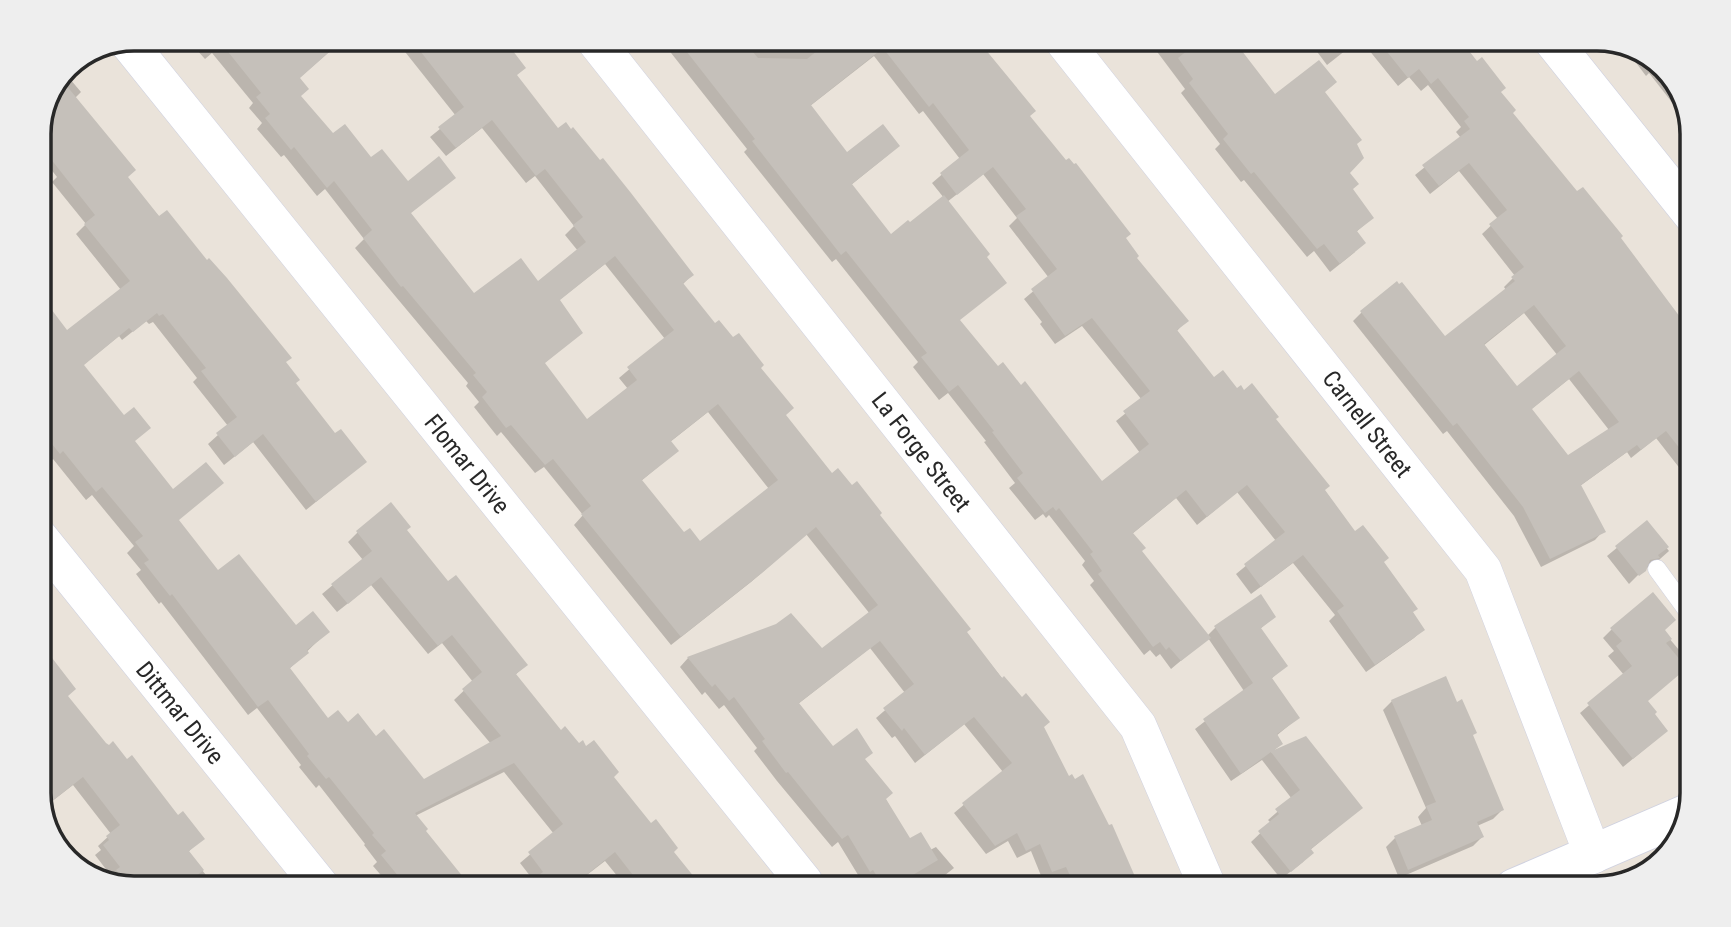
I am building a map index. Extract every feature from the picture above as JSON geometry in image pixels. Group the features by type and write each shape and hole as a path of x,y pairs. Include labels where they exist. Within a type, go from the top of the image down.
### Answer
{"street":[{"name":"Flomar Drive","path":"135,51 799,876"},
{"name":"La Forge Street","path":"604,51 1138,726 1203,876"},
{"name":"Carnell Street","path":"1072,51 1483,570 1593,855"},
{"path":"1561,51 1680,200"},
{"name":"Dittmar Drive","path":"51,552 312,876"},
{"path":"1543,876 1676,818"}],"lane":[{"path":"1657,569 1680,601"}],"building":[{"path":"227,51 330,51 300,78 309,89 301,96 333,133 345,124 371,157 382,149 408,181 439,156 456,178 411,213 474,293 521,258 538,281 586,242 573,225 583,217 545,169 536,176 492,120 456,148 438,127 464,107 420,51 513,51 526,68 517,75 558,128 566,122 571,129 573,127 631,193 694,275 683,283 715,323 719,320 733,337 739,333 764,365 761,368 794,408 786,415 832,473 838,468 852,485 857,481 882,513 880,515 971,629 967,632 1002,678 1004,676 1022,697 1026,693 1050,722 1044,727 1069,776 1072,774 1075,779 1083,774 1109,825 1112,824 1135,876 1070,876 1066,867 1052,872 1040,844 1026,851 1017,833 995,846 962,803 1012,763 974,717 925,755 904,728 902,731 883,708 914,684 880,641 799,703 833,746 857,728 873,753 865,759 893,793 886,799 910,838 921,832 938,860 911,876 877,876 873,870 870,872 848,835 842,839 788,772 786,773 734,697 729,701 715,684 712,687 687,657 776,624 791,613 822,648 878,605 816,527 681,637 581,514 591,506 553,459 545,465 511,425 506,428 482,397 487,392 473,375 476,373 403,286 401,287 363,238 372,230 334,181 327,188 294,147 291,150 265,118 270,114 256,97 261,93","holes":["615,256 674,330 627,367 637,380 587,419 545,363 583,333 560,300","718,404 778,480 700,541 690,528 684,532 642,480 679,451 671,441"]},
{"path":"686,51 752,51 758,58 807,59 817,51 879,51 811,105 847,152 883,124 900,146 852,184 891,234 944,195 990,254 987,257 1007,283 960,320 998,366 1003,362 1021,385 1025,381 1102,481 1149,444 1123,411 1150,391 1092,318 1065,336 1031,289 1057,269 1016,216 1026,209 993,167 957,195 940,173 969,150 933,103 929,107 885,51 987,51 1036,111 1030,116 1066,160 1069,158 1076,163 1131,234 1126,238 1139,256 1137,258 1189,321 1177,330 1214,377 1223,370 1237,388 1241,385 1244,390 1252,383 1279,417 1276,419 1330,486 1325,490 1355,531 1363,525 1389,558 1384,562 1418,609 1413,612 1425,630 1375,665 1337,611 1344,606 1303,555 1261,587 1244,564 1285,532 1247,485 1207,517 1186,490 1133,533 1146,548 1142,551 1211,638 1181,661 1169,647 1166,650 1160,642 1153,647 1098,574 1102,571 1090,554 1093,552 1059,508 1056,511 1053,507 1045,513 1017,478 1023,473 958,385 949,392 921,357 927,353 846,251 841,255 752,141 755,139"},
{"path":"1187,51 1242,51 1275,94 1319,60 1337,82 1325,92 1362,140 1357,144 1364,158 1350,173 1359,184 1353,189 1374,218 1357,231 1366,243 1340,264 1324,244 1317,249 1254,172 1251,174 1223,139 1228,134 1189,83 1193,79 1178,58"},
{"path":"1386,51 1469,51 1477,61 1482,57 1506,88 1501,92 1516,110 1513,113 1577,191 1583,187 1623,236 1621,238 1680,317 1680,449 1666,431 1641,450 1637,445 1581,485 1606,532 1550,559 1523,507 1457,423 1453,426 1360,311 1397,281 1399,284 1402,282 1445,336 1515,281 1511,277 1524,267 1489,224 1507,210 1469,163 1439,186 1422,165 1470,129 1464,121 1469,117 1438,78 1431,84 1419,69 1408,78","holes":["1534,305 1566,346 1517,386 1484,344","1579,371 1619,422 1568,455 1532,409"]},
{"path":"66,86 136,170 128,177 159,216 167,210 207,260 209,258 227,278 292,358 286,362 300,380 296,383 335,433 341,429 367,462 316,502 263,434 235,457 216,433 237,417 201,371 206,368 163,314 159,316 157,313 133,332 129,328 84,365 124,415 134,407 151,428 135,441 173,489 206,462 224,483 179,520 218,570 239,554 296,625 313,611 330,632 290,668 328,718 338,710 348,722 358,713 376,736 384,729 424,779 501,736 462,689 482,672 452,635 438,646 381,577 348,604 331,584 372,551 356,531 391,502 411,527 407,530 448,581 456,575 528,665 516,674 561,730 565,726 579,743 583,740 586,746 594,740 619,772 614,777 651,823 656,819 678,848 674,852 693,876 634,876 615,852 585,876 538,876 543,872 528,852 563,824 514,763 415,813 462,876 398,876 381,855 386,851 372,835 374,833 329,777 326,779 307,756 309,754 268,700 258,707 172,594 170,596 144,563 149,560 135,542 143,536 102,487 96,492 63,451 60,454 51,443 51,309 67,330 130,281 84,224 95,215 51,159 54,112"},
{"path":"1647,520 1669,547 1658,555 1660,558 1650,560 1646,571 1639,576 1615,546"},
{"path":"1653,592 1676,620 1665,630 1672,639 1666,643 1680,660 1680,674 1648,701 1668,731 1633,759 1587,703 1632,666 1616,646 1622,641 1610,628"},
{"path":"1261,594 1276,617 1261,628 1288,666 1272,678 1300,718 1277,734 1283,744 1274,750 1306,736 1363,808 1311,849 1314,853 1291,872 1258,831 1279,814 1275,809 1300,790 1271,752 1241,774 1203,719 1253,683 1214,626"},
{"path":"51,657 76,689 68,696 106,743 109,745 113,741 127,759 132,755 178,815 183,811 205,839 189,851 204,870 196,876 120,875 116,870 120,867 103,845 109,840 106,836 120,825 83,777 51,802"},
{"path":"1446,676 1457,702 1462,699 1477,733 1473,735 1504,810 1477,822 1484,837 1408,870 1394,836 1432,820 1426,806 1436,802 1391,700"}]}
